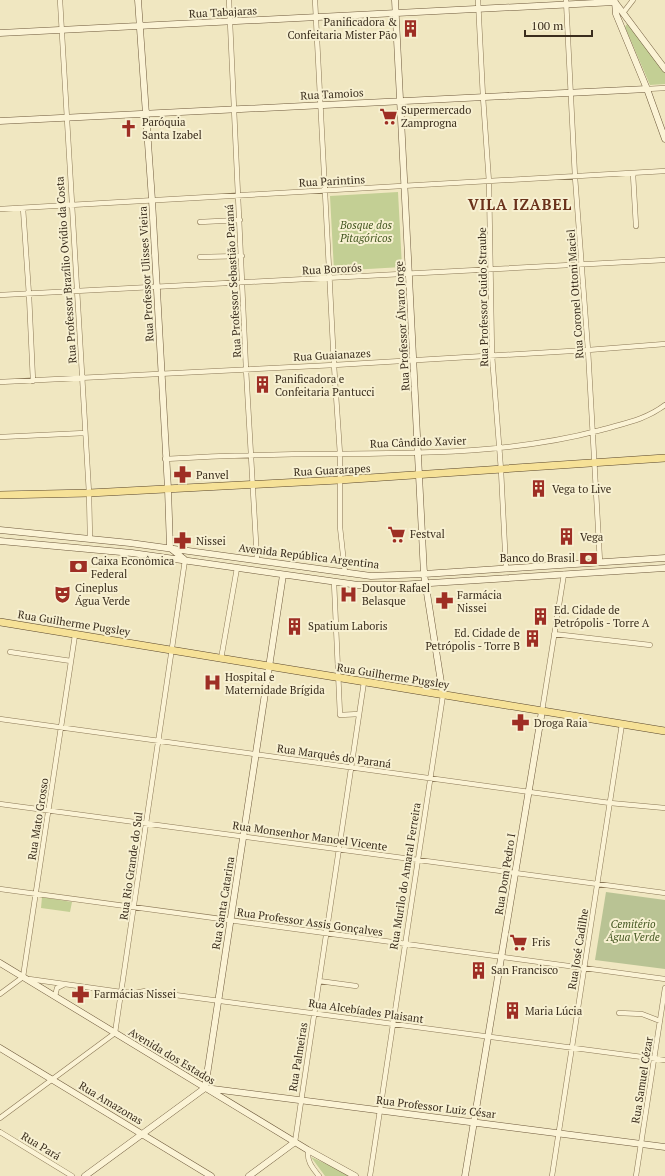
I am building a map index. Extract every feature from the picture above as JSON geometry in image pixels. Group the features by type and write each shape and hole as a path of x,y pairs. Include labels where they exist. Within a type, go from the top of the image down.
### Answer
{"main road":[{"name":"Rua Guararapes","path":"0,495 168,490 419,476 665,458"},
{"name":"Rua Guilherme Pugsley","path":"0,622 665,731"}],"street":[{"name":"Rua Professor Brazílio Ovídio da Costa","path":"60,0 89,493 90,538"},
{"name":"Rua Professor Ulisses Vieira","path":"138,0 152,200 170,548"},
{"name":"Rua Professor Sebastião Paraná","path":"229,0 242,256 246,369 254,485 257,560"},
{"path":"315,0 329,278 340,454 340,527 345,573"},
{"name":"Rua Professor Álvaro Jorge","path":"395,0 425,578"},
{"name":"Rua Professor Guido Straube","path":"478,0 489,182 492,355 501,470 506,569"},
{"path":"618,20 633,0"},
{"name":"Rua Tabajaras","path":"0,33 478,9 566,2 614,1"},
{"path":"614,1 665,69"},
{"path":"614,1 618,20 647,89 665,138"},
{"name":"Rua Coronel Ottoni Maciel","path":"566,2 575,177 588,350 600,562"},
{"name":"Rua Tamoios","path":"0,120 665,88"},
{"name":"Rua Parintins","path":"0,209 665,171"},
{"path":"633,174 636,226"},
{"path":"23,208 33,381"},
{"path":"200,222 240,220"},
{"path":"200,257 242,256"},
{"name":"Rua Bororós","path":"0,295 29,295 243,282 665,260"},
{"name":"Rua Guaianazes","path":"0,382 334,365 665,344"},
{"name":"Rua Cândido Xavier","path":"165,459 252,454 418,453 499,448 546,442 592,432 643,418 653,414 665,405"},
{"path":"0,437 85,433"},
{"name":"Avenida República Argentina","path":"0,530 90,538 345,573 381,576 425,578 564,574 665,568"},
{"name":"Avenida República Argentina","path":"0,541 92,549 185,560 334,582 377,586 425,578 506,569 665,558"},
{"path":"170,548 185,560"},
{"name":"Rua Rio Grande do Sul","path":"115,1033 185,560"},
{"path":"221,659 237,568"},
{"name":"Rua Dom Pedro I","path":"465,1176 564,574"},
{"name":"Rua Santa Catarina","path":"205,1088 283,575"},
{"name":"Rua Murilo do Amaral Ferreira","path":"370,1176 443,695 425,578"},
{"path":"334,582 340,715 359,714"},
{"path":"554,634 650,645"},
{"name":"Rua Mato Grosso","path":"24,978 75,635"},
{"path":"10,652 71,661"},
{"name":"Rua Palmeiras","path":"294,1142 364,682"},
{"name":"Rua Marquês do Paraná","path":"0,719 610,803 665,808"},
{"name":"Rua José Cadilhe","path":"552,1176 622,724"},
{"name":"Rua Monsenhor Manoel Vicente","path":"0,804 665,893"},
{"name":"Rua Professor Assis Gonçalves","path":"0,889 665,979"},
{"name":"Avenida dos Estados","path":"0,963 294,1142 355,1176"},
{"path":"0,994 24,978"},
{"name":"Rua Alcebíades Plaisant","path":"24,978 121,992 135,993 145,991 218,1000 665,1060"},
{"path":"319,981 356,986"},
{"path":"54,996 57,988 65,984"},
{"name":"Rua Samuel Cézar","path":"636,1176 665,988"},
{"path":"619,1012 642,1014 660,1021"},
{"path":"0,1118 115,1033"},
{"name":"Rua Amazonas","path":"0,1048 211,1176"},
{"path":"85,1176 205,1088"},
{"name":"Rua Professor Luiz César","path":"205,1088 301,1099 665,1147"},
{"name":"Rua Pará","path":"0,1132 72,1176"},
{"path":"249,1176 294,1142"},
{"path":"308,1150 310,1163 319,1176"}],"green space":[{"path":"627,24 665,71 665,84 650,85 625,27"},
{"name":"Bosque dos Pitagóricos","path":"398,192 402,267 334,271 330,196"},
{"name":"Cemitério Água Verde","path":"606,892 665,900 665,969 595,960"},
{"path":"42,897 72,902 70,912 41,908"},
{"path":"311,1157 353,1176 325,1176"}],"place":[{"name":"Panificadora & Confeitaria Mister Pão","path":"410,28"},
{"name":"Supermercado Zamprogna","path":"388,116"},
{"name":"Paróquia Santa Izabel","path":"129,128"},
{"name":"Panificadora e Confeitaria Pantucci","path":"262,385"},
{"name":"Panvel","path":"183,475"},
{"name":"Vega to Live","path":"539,489"},
{"name":"Festval","path":"397,534"},
{"name":"Vega","path":"567,537"},
{"name":"Nissei","path":"183,541"},
{"name":"Banco do Brasil","path":"588,558"},
{"name":"Caixa Econômica Federal","path":"78,567"},
{"name":"Cineplus Água Verde","path":"62,594"},
{"name":"Doutor Rafael Belasque","path":"349,594"},
{"name":"Farmácia Nissei","path":"444,601"},
{"name":"Ed. Cidade de Petrópolis - Torre A","path":"541,616"},
{"name":"Spatium Laboris","path":"295,626"},
{"name":"Ed. Cidade de Petrópolis - Torre B","path":"533,639"},
{"name":"Hospital e Maternidade Brígida","path":"212,683"},
{"name":"Droga Raia","path":"521,723"},
{"name":"Fris","path":"519,942"},
{"name":"San Francisco","path":"478,970"},
{"name":"Farmácias Nissei","path":"81,994"},
{"name":"Maria Lúcia","path":"512,1011"}],"district":[{"name":"VILA IZABEL","path":"520,204"}]}
